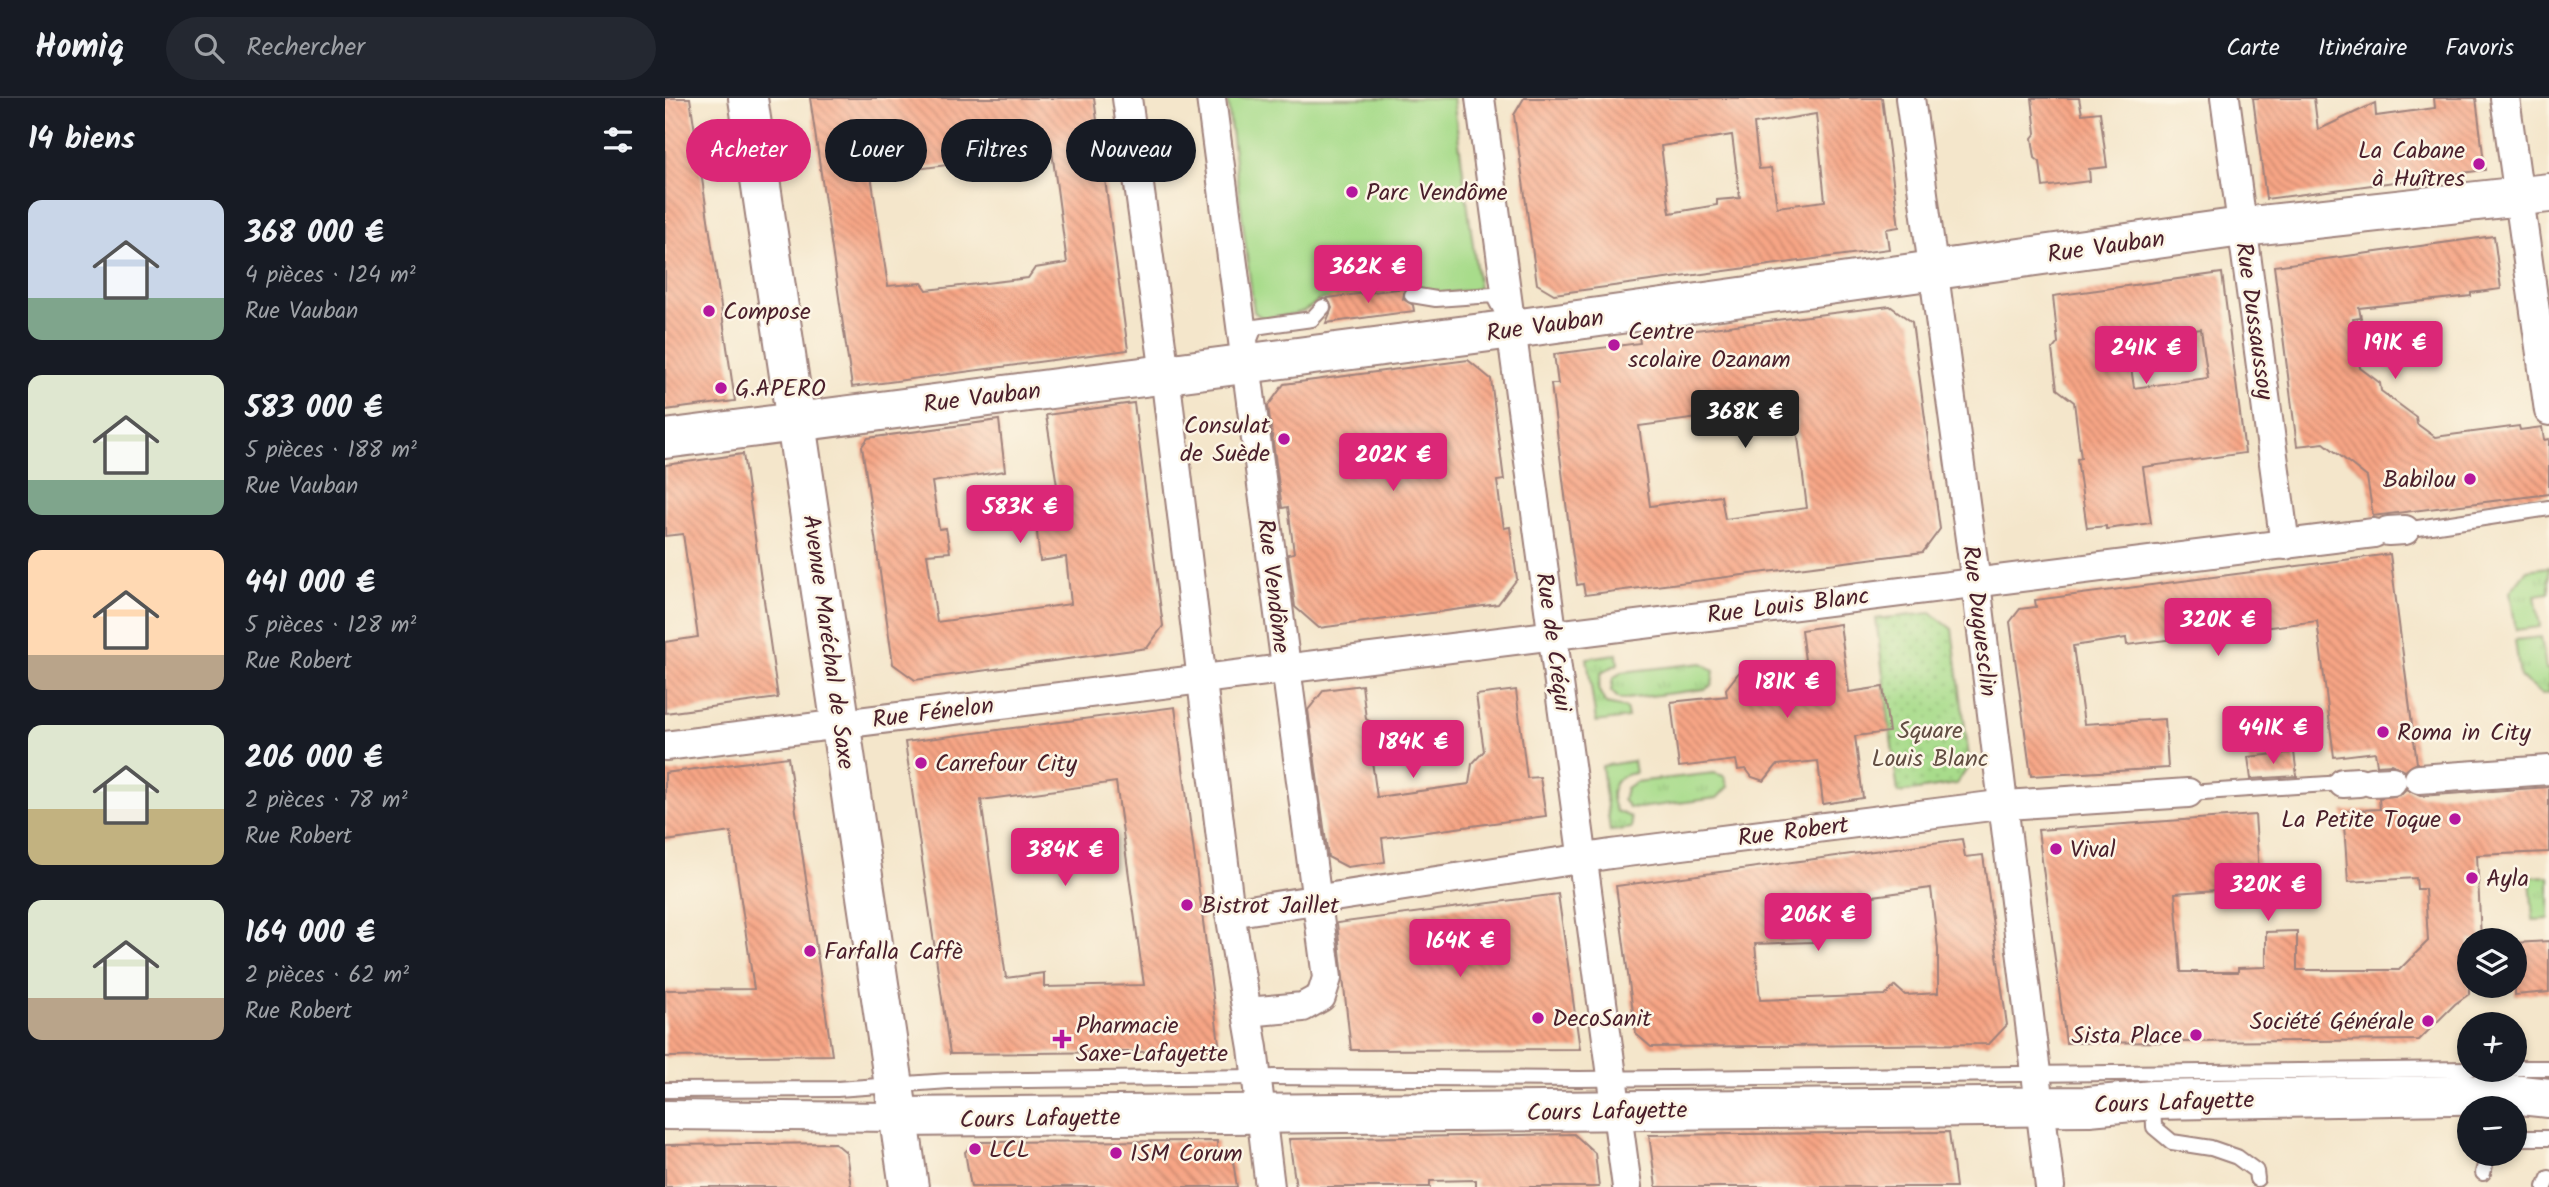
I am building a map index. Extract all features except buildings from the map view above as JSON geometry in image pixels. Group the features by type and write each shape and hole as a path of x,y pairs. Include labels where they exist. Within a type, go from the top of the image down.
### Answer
{"street":[{"name":"Avenue Maréchal de Saxe","path":"748,98 909,1187"},
{"path":"1128,98 1165,373 1230,913 1247,1012 1270,1187"},
{"name":"Rue Vendôme","path":"1211,98 1327,978 1321,996 1303,1007 1247,1012"},
{"name":"Rue de Créqui","path":"1480,98 1627,1187"},
{"name":"Rue Duguesclin","path":"1910,98 1976,583 2050,1187"},
{"name":"Rue Dussaussoy","path":"2225,98 2285,545"},
{"path":"2505,98 2534,195 2549,411"},
{"name":"Rue Vauban","path":"665,439 1513,330 2242,227 2534,195"},
{"name":"Rue Louis Blanc","path":"1202,681 1552,633 2389,531"},
{"name":"Rue Fénelon","path":"665,746 1202,681"},
{"name":"Rue Robert","path":"2377,781 2549,770"},
{"name":"Rue Robert","path":"1230,913 1583,858 2004,804 2188,793"},
{"name":"Cours Lafayette","path":"665,1115 896,1101 1262,1115 1616,1095 2039,1091 2089,1106 2153,1100 2511,1094 2549,1098"}],"lane":[{"path":"1412,295 1436,299 1493,295 1513,330"},
{"path":"1246,363 1255,327 1312,319 1324,307"},
{"name":"Rue Louis Blanc","path":"2389,531 2549,508"},
{"name":"Rue Robert","path":"2188,793 2377,781"},
{"path":"2527,1068 2549,1068"},
{"path":"2039,1091 2457,1070"},
{"path":"665,1090 837,1089 896,1101 949,1081 1256,1077 1616,1095"},
{"path":"2153,1100 2154,1127 2172,1142 2211,1148 2237,1157 2256,1171 2257,1179"},
{"path":"2527,1138 2549,1138"},
{"path":"2483,1172 2485,1166"},
{"path":"2545,1187 2549,1178"}],"green space":[{"name":"Parc Vendôme","path":"1227,98 1453,98 1479,289 1431,295 1411,287 1318,300 1306,310 1285,315 1262,318 1254,312"},
{"path":"2549,567 2549,593 2535,595 2540,627 2516,630 2510,592 2527,570"},
{"name":"Square Louis Blanc","path":"1931,613 1952,629 1970,765 1956,784 1898,793 1876,619"},
{"path":"2541,637 2546,669 2549,669 2549,693 2542,694 2520,677 2515,640"},
{"path":"1617,654 1618,664 1601,673 1598,689 1606,704 1626,708 1628,718 1596,722 1587,658"},
{"path":"1702,663 1714,671 1712,685 1705,689 1626,699 1619,699 1611,691 1613,678 1622,672"},
{"path":"1633,761 1635,773 1621,777 1612,791 1616,811 1631,817 1632,828 1610,831 1602,766"},
{"path":"1714,773 1724,776 1728,787 1717,798 1639,808 1629,807 1623,800 1626,788 1635,782"},
{"path":"2549,876 2549,919 2533,920 2530,877"}],"place":[{"name":"La Cabane à Huîtres","path":"2479,164"},
{"name":"Parc Vendôme","path":"1352,192"},
{"name":"Compose","path":"709,311"},
{"name":"Centre scolaire Ozanam","path":"1614,345"},
{"name":"G.APERO","path":"721,388"},
{"name":"Consulat de Suède","path":"1284,439"},
{"name":"Babilou","path":"2470,479"},
{"name":"Roma in City","path":"2383,732"},
{"name":"Carrefour City","path":"921,763"},
{"name":"La Petite Toque","path":"2455,819"},
{"name":"Vival","path":"2056,849"},
{"name":"Ayla","path":"2472,878"},
{"name":"Bistrot Jaillet","path":"1187,905"},
{"name":"Farfalla Caffè","path":"810,951"},
{"name":"DecoSanit","path":"1538,1018"},
{"name":"Société Générale","path":"2428,1021"},
{"name":"Sista Place","path":"2196,1035"},
{"name":"Pharmacie Saxe-Lafayette","path":"1062,1039"},
{"name":"LCL","path":"975,1149"},
{"name":"ISM Corum","path":"1116,1153"}]}
